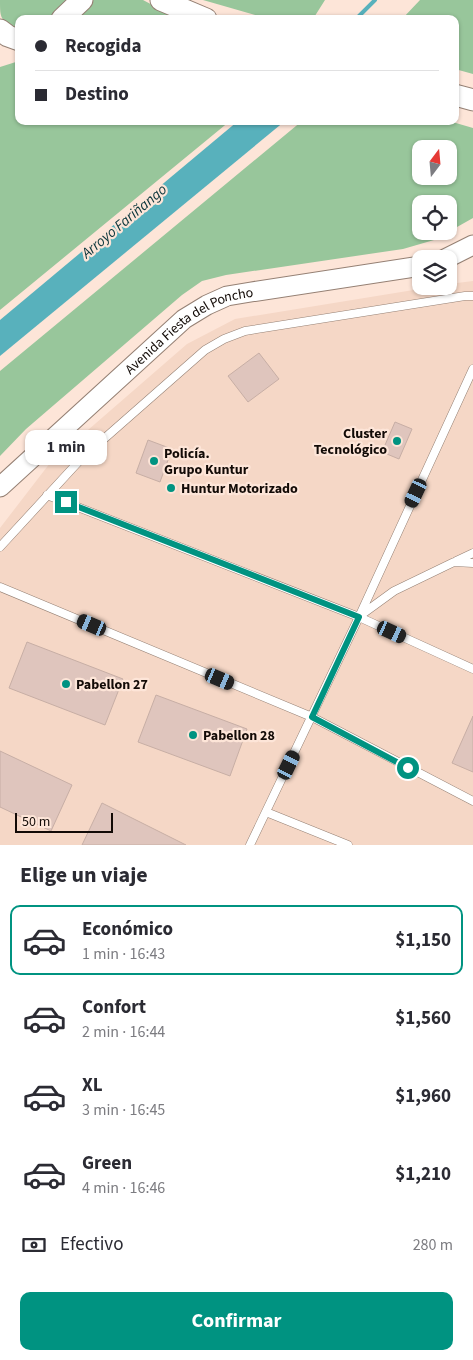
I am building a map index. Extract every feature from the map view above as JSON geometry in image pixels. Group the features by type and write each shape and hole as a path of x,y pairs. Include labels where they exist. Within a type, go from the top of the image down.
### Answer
{"main road":[{"path":"66,15 82,0"},
{"path":"161,0 197,15"},
{"path":"0,30 15,40"},
{"path":"0,49 15,43"},
{"path":"459,96 473,100"}],"street":[{"path":"457,253 473,244"},
{"name":"Avenida Fiesta del Poncho","path":"0,487 184,319 207,304 227,296 412,267"}],"lane":[{"path":"0,547 88,453 205,350 224,339 245,331 473,296"},
{"path":"250,845 359,617 473,369"},
{"path":"47,495 359,617 473,669"},
{"path":"359,617 394,591 473,554"},
{"path":"454,562 473,563"},
{"path":"0,587 312,717 473,801"},
{"path":"266,812 348,845"}],"shaded area":[{"path":"473,281 473,845 0,845 0,528 50,463 187,344 235,319 412,290 412,295 457,295 457,283"}],"green space":[{"path":"0,0 68,0 52,15 15,15 15,26 2,18"},
{"path":"93,0 143,0 174,15 77,15"},
{"path":"203,0 325,0 316,15 255,15"},
{"path":"420,0 473,0 473,74 459,70 459,15 406,15"},
{"path":"15,62 15,125 225,125 0,310 0,67"},
{"path":"459,124 473,128 473,218 457,227 457,195 412,195 412,240 434,240 403,249 226,275 202,281 182,295 26,429 0,456 0,371 297,125"}],"water":[{"path":"233,125 280,125 0,356 0,320"}],"building":[{"path":"259,353 279,379 248,402 228,376"},
{"name":"Cluster Tecnológico","path":"395,422 412,429 399,459 382,452"},
{"name":"Policía. Grupo Kuntur","path":"148,440 172,449 160,482 136,473"},
{"name":"Pabellon 27","path":"27,642 123,679 105,725 9,688"},
{"name":"Pabellon 28","path":"156,695 247,729 230,776 138,742"},
{"path":"473,716 473,772 452,763"},
{"path":"0,751 72,785 51,831 0,807"},
{"path":"102,803 186,845 82,845"}],"waterway":[{"name":"Arroyo Fariñango","path":"360,15 375,0"}],"place":[{"name":"Cluster Tecnológico","path":"397,441"},
{"name":"Policía. Grupo Kuntur","path":"154,461"},
{"name":"Huntur Motorizado","path":"171,488"},
{"name":"Pabellon 27","path":"66,684"},
{"name":"Pabellon 28","path":"193,735"}],"route":[{"path":"66,502 359,617 312,717 408,768"}]}
